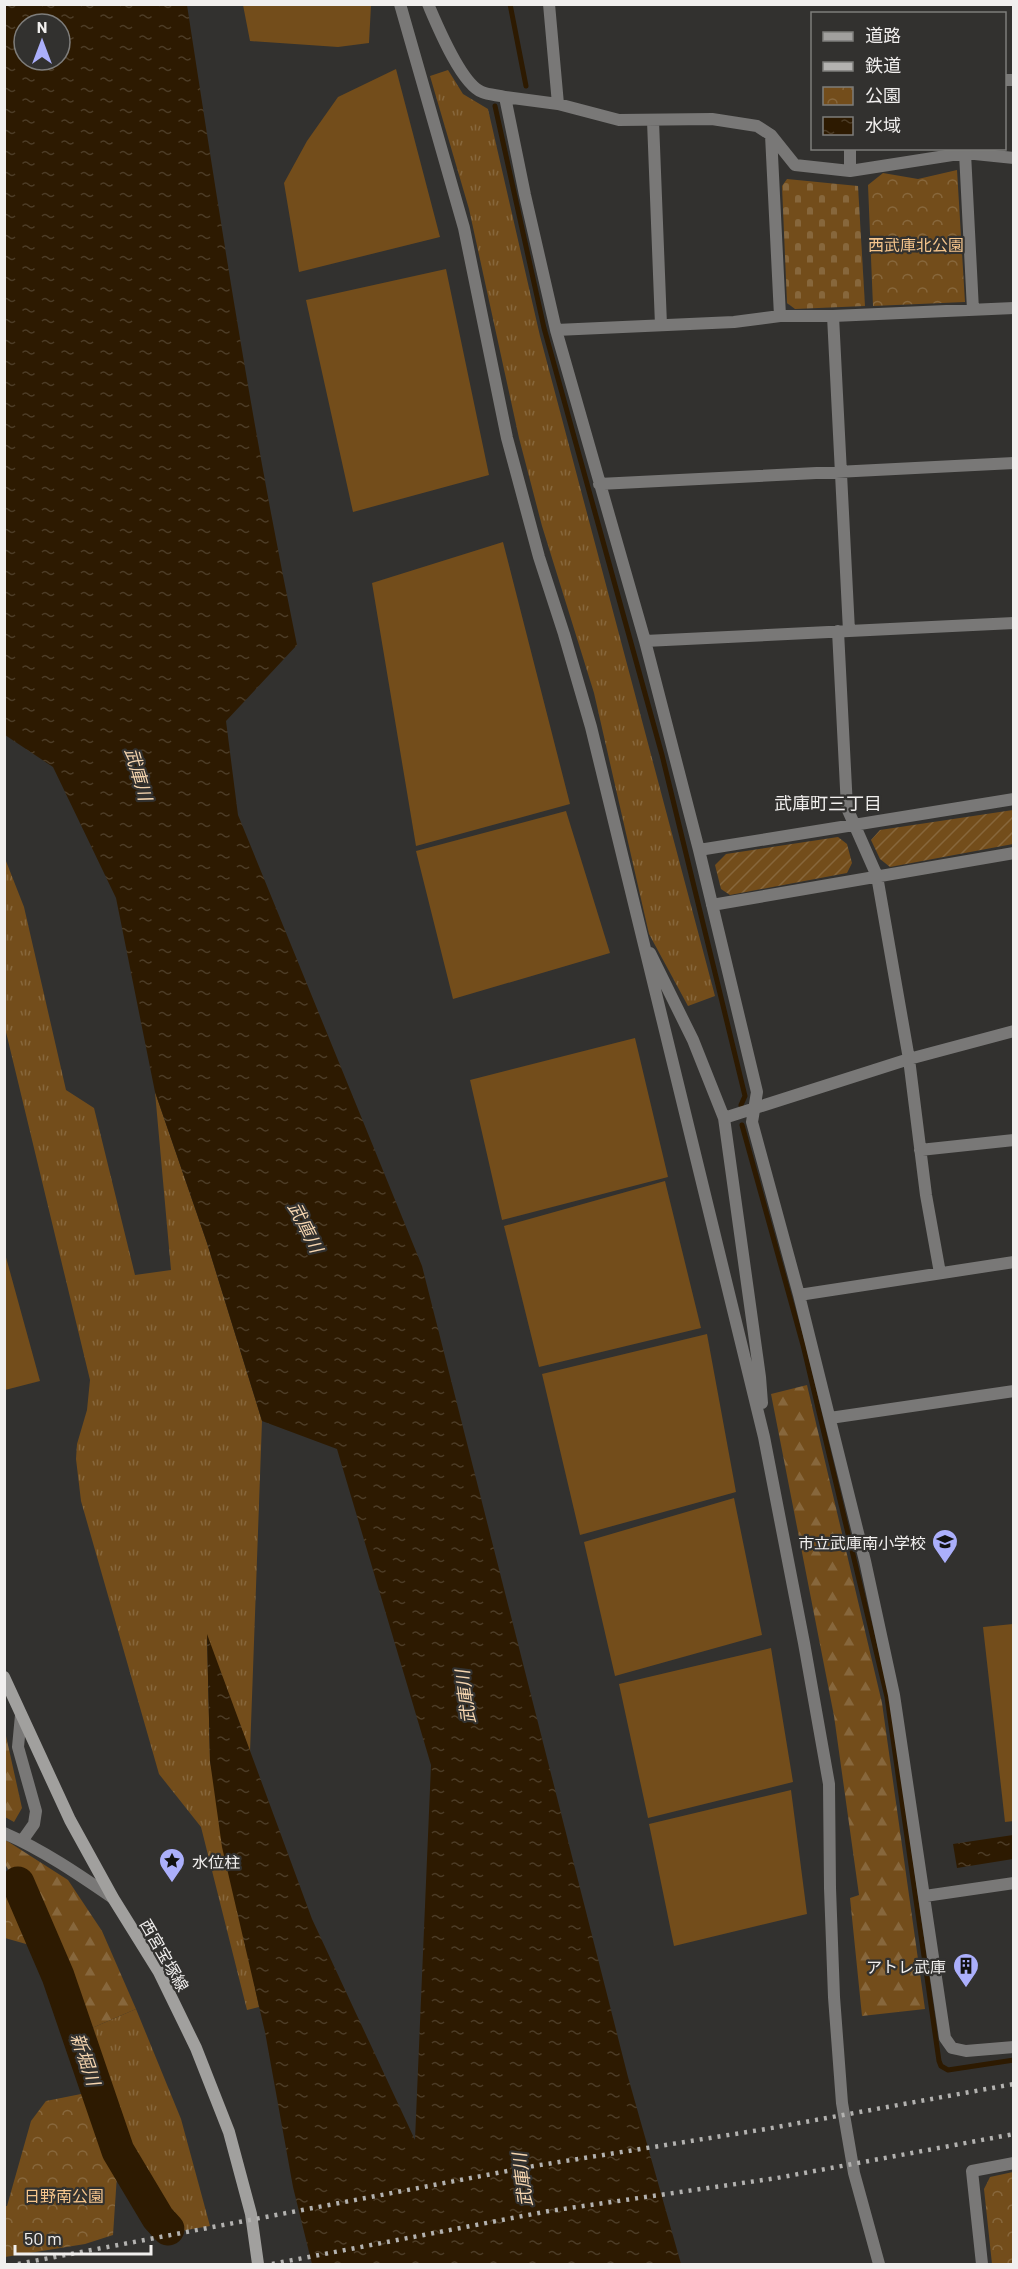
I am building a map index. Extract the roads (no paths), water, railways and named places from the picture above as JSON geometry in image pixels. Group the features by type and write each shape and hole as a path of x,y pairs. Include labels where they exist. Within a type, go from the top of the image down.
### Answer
{"main road":[{"name":"西宮宝塚線","path":"4,1677 70,1820 113,1898 159,1972 196,2048 229,2132 251,2214 260,2265"}],"street":[{"path":"400,4 464,228 507,438 539,557 591,727 764,1437 829,1784 834,1997 842,2103 854,2173 879,2265"},
{"path":"428,4 446,44 466,77 480,92 558,104 619,120 712,119 756,126 771,135 795,165 850,171 965,153 1014,158"},
{"path":"549,4 558,104"},
{"path":"505,97 556,330 645,642 699,850 757,1092 752,1122 799,1295 865,1561 894,1695 945,2038 952,2048 966,2051 1014,2047"},
{"path":"653,121 661,325"},
{"path":"771,135 780,316"},
{"path":"850,150 850,171"},
{"path":"965,153 973,310"},
{"path":"556,330 734,322 780,316 833,316 1014,308"},
{"path":"833,316 840,471 847,808 852,824 877,876 909,1059 920,1150 940,1273"},
{"path":"599,484 1014,463"},
{"path":"645,642 1014,623"},
{"path":"699,850 1014,799"},
{"path":"712,905 1014,853"},
{"path":"641,938 693,1040 724,1118 760,1377 764,1437"},
{"path":"724,1118 909,1059 1014,1031"},
{"path":"920,1150 1014,1140"},
{"path":"799,1295 1014,1262"},
{"path":"830,1418 1014,1391"},
{"path":"21,1716 18,1747 36,1811 34,1824 22,1841"},
{"path":"4,1833 75,1871 113,1898"},
{"path":"925,1896 1014,1883"},
{"path":"982,2265 972,2171 1014,2163"}],"water":[{"name":"武庫川","path":"4,5 187,5 252,406 297,645 226,721 238,815 422,1266 628,2077 681,2264 312,2264 293,2187 265,2032 222,1847 210,1761 207,1634 312,1919 415,2140 431,1765 337,1449 262,1421 207,1243 155,1092 116,898 53,767 5,735"},
{"path":"1013,1835 1013,1859 957,1868 953,1844"}],"waterway":[{"path":"510,4 526,86"},
{"path":"495,106 544,328 662,755 745,1096 741,1105"},
{"path":"742,1125 803,1345 887,1697 939,2061 941,2066 948,2070 1014,2060"},
{"name":"新堀川","path":"18,1883 58,1976 118,2151 158,2218 168,2229"}],"railway":[{"path":"18,2264 534,2166 766,2129 1014,2084"},
{"path":"272,2264 549,2211 777,2178 1014,2134"}],"place":[{"name":"市立武庫南小学校","path":"945,1565"},
{"name":"水位柱","path":"172,1884"},
{"name":"アトレ武庫","path":"966,1989"}],"district":[{"name":"武庫町三丁目","path":"828,803"}],"park label":[{"name":"西武庫北公園","path":"916,244"},
{"name":"日野南公園","path":"64,2195"}]}
